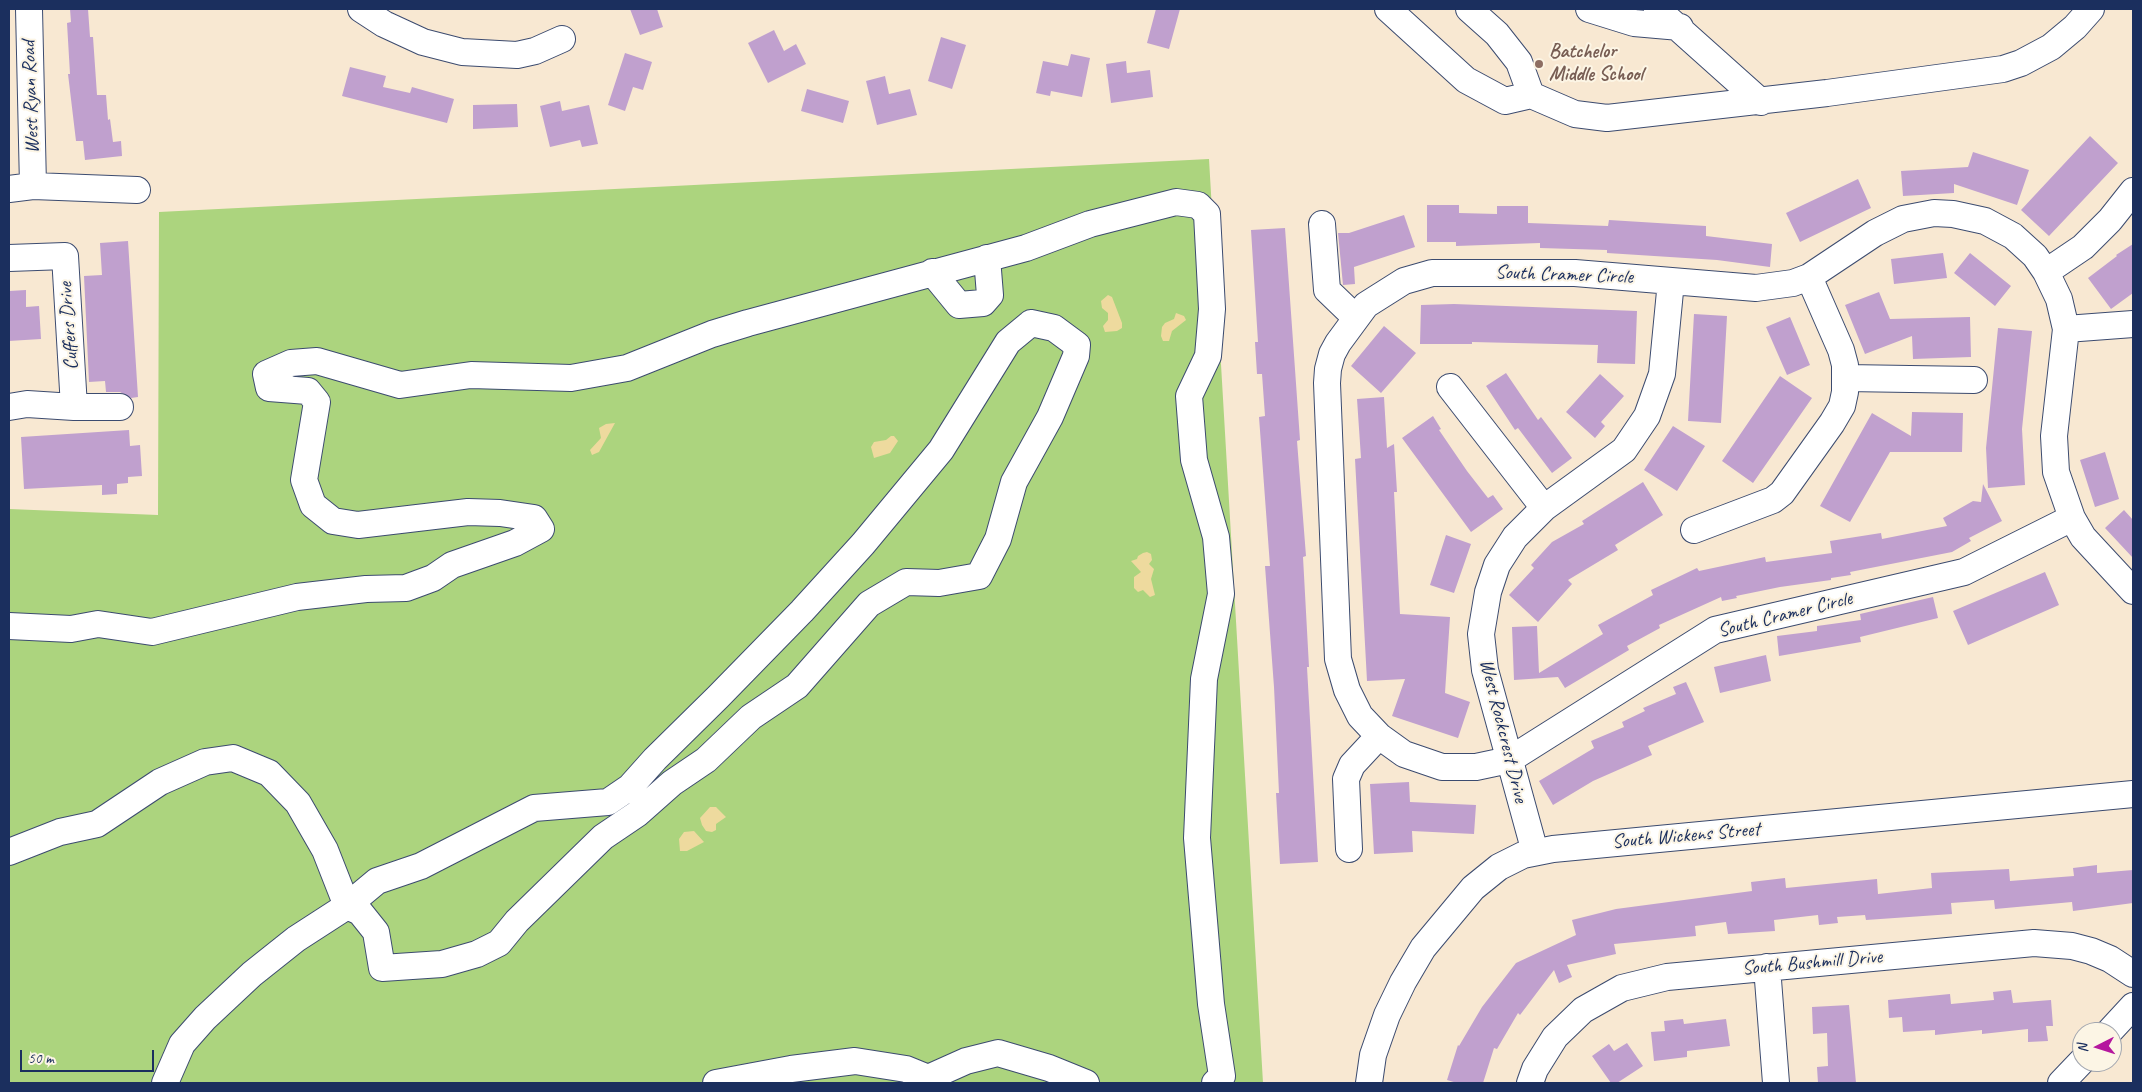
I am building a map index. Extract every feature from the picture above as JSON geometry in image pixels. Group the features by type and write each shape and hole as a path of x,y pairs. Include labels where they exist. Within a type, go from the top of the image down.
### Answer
{"street":[{"name":"West Ryan Road","path":"21,188 28,9"},
{"path":"361,9 384,24 423,42 462,52 517,55 535,51 562,40"},
{"path":"1388,9 1466,80 1505,101 1530,95 1565,111 1601,118 1635,117 1760,102 2003,69 2042,52 2079,14"},
{"path":"1469,9 1497,34 1519,62 1530,95"},
{"path":"1589,9 1634,23 1680,28"},
{"path":"1657,9 1760,102"},
{"path":"21,188 136,190"},
{"path":"2046,272 2083,247 2110,220 2133,191"},
{"path":"9,626 71,629 98,624 152,632 297,597 366,589 406,588 432,578 460,562 515,543 540,529 534,518 500,513 468,512 358,525 334,521 313,505 304,480 316,402 308,390 270,388 266,374 291,363 316,361 400,385 471,375 571,378 627,368 712,334 932,272 1026,248 1090,224 1176,202 1198,205 1207,214 1212,309 1208,356 1188,396 1194,460 1216,537 1221,594 1204,679 1197,838 1211,1004 1222,1076 1215,1083"},
{"name":"South Cramer Circle","path":"2072,518 1964,572 1715,630 1509,760 1476,767 1442,767 1404,754 1379,736 1360,716 1347,690 1338,659 1327,382 1332,354 1355,317 1366,305 1404,281 1432,273 1575,273 1756,288 1793,283 1809,277 1889,225 1903,219 1934,213 1970,217 1999,228 2025,245 2046,272 2059,299 2066,329 2053,454 2060,489 2072,518 2096,553 2133,591"},
{"path":"1322,224 1327,290 1355,317"},
{"name":"Cuffers Drive","path":"9,258 65,256 74,406"},
{"path":"932,272 959,305 983,304 990,295 987,258"},
{"path":"1694,530 1773,500 1782,493 1842,406 1846,378 1841,350 1809,277"},
{"name":"West Rockcrest Drive","path":"1535,852 1485,670 1481,634 1482,618 1492,579 1505,550 1544,508 1624,450 1647,416 1662,374 1671,281"},
{"path":"9,852 60,832 97,824 160,782 205,762 233,758 269,773 298,803 325,850 347,906 360,912 376,932 382,968 442,964 477,954 499,943 517,921 603,837 637,814 672,783 706,760 751,717 797,686 869,604 906,582 939,583 978,576 998,539 1014,482 1050,417 1076,356 1078,345 1054,328 1031,323 1008,342 942,450 905,494 802,611 655,759 630,787 608,802 534,808 421,866 377,881 347,906 274,957 205,1018 182,1044 165,1083"},
{"path":"2066,329 2133,324"},
{"path":"1846,378 1974,380"},
{"path":"1450,387 1544,508"},
{"path":"9,407 26,404 120,407"},
{"path":"1349,848 1346,779 1352,765 1379,736"},
{"name":"South Wickens Street","path":"1369,1083 1373,1055 1387,1016 1403,982 1424,948 1473,888 1499,867 1535,852 2133,794"},
{"name":"South Bushmill Drive","path":"1530,1083 1535,1070 1556,1037 1583,1010 1602,998 1629,986 1667,977 2034,942 2072,946 2091,951 2110,959 2133,974"},
{"path":"1767,967 1776,1083"},
{"path":"2118,1022 2133,1006"},
{"path":"716,1083 791,1069 855,1061 906,1069 928,1078 966,1061 998,1054 1049,1068 1086,1083"},
{"path":"2061,1083 2072,1071"}],"green space":[{"path":"1209,159 1263,1083 9,1083 9,509 158,515 159,212"}],"sand":[{"path":"1108,295 1112,297 1122,323 1122,328 1117,331 1105,332 1103,326 1108,320 1108,313 1102,308 1101,301"},
{"path":"1176,313 1184,316 1186,320 1172,331 1169,341 1163,341 1161,336 1162,327 1165,323 1174,319"},
{"path":"615,423 599,452 592,455 590,450 601,438 599,428 606,424"},
{"path":"894,436 898,441 890,453 874,458 871,447 874,442 886,440"},
{"path":"1147,552 1151,554 1152,560 1149,564 1154,569 1151,579 1155,595 1150,597 1143,590 1138,592 1134,588 1134,577 1141,572 1131,561"},
{"path":"710,807 716,807 726,817 716,824 716,830 712,832 706,831 700,818"},
{"path":"694,831 704,842 687,851 680,851 679,839 684,832"}],"building":[{"path":"70,9 88,9 90,37 93,37 97,95 106,95 108,120 110,119 113,142 121,141 122,156 85,160 83,141 76,141 68,74 70,74 67,23 71,22"},
{"path":"630,9 657,9 663,27 640,35"},
{"path":"1156,9 1180,9 1169,49 1147,43"},
{"path":"774,30 784,51 796,44 806,64 768,83 748,43"},
{"path":"941,37 966,45 952,89 928,81"},
{"path":"625,53 652,62 643,90 633,87 625,111 608,105"},
{"path":"1071,54 1090,58 1082,97 1051,91 1050,96 1036,93 1043,61 1068,66"},
{"path":"1126,61 1127,73 1150,70 1153,97 1111,103 1106,64"},
{"path":"350,67 386,76 383,87 410,93 412,87 454,99 447,123 342,96"},
{"path":"885,76 889,94 910,89 917,115 877,125 866,81"},
{"path":"807,89 849,101 843,123 801,111"},
{"path":"560,101 562,111 589,105 598,144 582,147 580,140 550,147 540,106"},
{"path":"517,104 518,127 473,129 473,105"},
{"path":"2090,136 2118,163 2049,236 2021,210"},
{"path":"1973,152 2029,170 2017,205 1954,184 1954,193 1903,196 1901,171 1968,167"},
{"path":"1858,179 1871,208 1800,242 1786,213"},
{"path":"1427,205 1459,205 1459,213 1497,214 1497,206 1528,206 1528,223 1608,226 1609,220 1706,226 1706,236 1772,244 1770,267 1717,260 1607,253 1607,250 1540,248 1540,243 1456,246 1456,242 1427,242"},
{"path":"1404,215 1415,247 1354,267 1355,284 1343,285 1338,233 1349,233"},
{"path":"1285,228 1300,440 1297,441 1306,556 1303,557 1309,667 1307,667 1318,862 1280,864 1276,793 1279,793 1274,687 1265,566 1270,566 1259,417 1265,416 1262,374 1257,374 1255,342 1258,342 1251,230"},
{"path":"128,241 138,397 131,398 120,392 106,392 105,381 89,382 84,276 102,275 100,243"},
{"path":"2133,244 2133,293 2111,309 2088,278"},
{"path":"1943,253 1947,278 1894,284 1891,259"},
{"path":"1970,253 2011,286 1995,306 1954,273"},
{"path":"26,290 26,307 39,306 41,339 9,341 9,291"},
{"path":"1879,292 1890,319 1970,317 1971,357 1913,359 1912,336 1865,354 1845,305"},
{"path":"1454,304 1637,311 1635,364 1597,363 1598,345 1472,342 1472,344 1420,344 1421,305"},
{"path":"1694,314 1727,316 1721,423 1688,421"},
{"path":"1790,317 1810,365 1787,375 1766,327"},
{"path":"1384,326 1416,353 1381,393 1351,366"},
{"path":"1998,328 2032,331 2022,429 2025,485 1988,488 1986,448"},
{"path":"1506,373 1538,420 1541,417 1572,458 1552,473 1518,428 1515,430 1486,386"},
{"path":"1600,374 1624,396 1601,422 1605,426 1595,438 1566,412"},
{"path":"1780,376 1812,398 1753,483 1722,461"},
{"path":"1384,397 1387,448 1394,444 1397,492 1394,492 1400,614 1450,617 1445,693 1470,702 1458,738 1392,716 1405,679 1367,681 1355,459 1361,458 1357,399"},
{"path":"1912,412 1963,413 1962,452 1890,452 1850,522 1820,506 1872,413 1911,436"},
{"path":"1433,416 1441,429 1439,430 1467,471 1488,498 1493,495 1503,509 1471,532 1402,438"},
{"path":"1673,426 1705,446 1677,491 1644,470"},
{"path":"129,430 130,446 140,445 142,476 128,477 128,483 117,484 117,494 102,495 102,485 24,489 21,437"},
{"path":"2105,452 2119,499 2095,507 2080,460"},
{"path":"1643,482 1663,515 1615,545 1618,550 1568,580 1572,584 1538,622 1509,595 1534,568 1531,565 1552,542 1584,524 1582,521"},
{"path":"1983,484 2002,521 1969,538 1971,541 1952,552 1850,572 1851,575 1831,578 1831,580 1780,587 1736,596 1737,598 1722,601 1721,597 1659,625 1660,628 1627,646 1629,650 1565,688 1558,677 1514,680 1512,627 1537,626 1539,673 1603,634 1598,625 1653,595 1651,590 1697,568 1699,571 1765,557 1766,562 1832,553 1830,541 1881,533 1882,539 1947,526 1943,518 1973,501 1981,502"},
{"path":"2124,510 2133,520 2133,558 2105,528"},
{"path":"1446,535 1471,544 1454,593 1430,585"},
{"path":"2045,572 2059,605 1968,645 1953,611"},
{"path":"1933,597 1938,618 1860,637 1861,642 1779,656 1777,636 1817,631 1817,626 1861,620 1860,614"},
{"path":"1766,655 1771,681 1720,693 1714,667"},
{"path":"1686,682 1704,722 1648,746 1652,755 1593,781 1553,805 1539,781 1594,748 1591,741 1624,727 1622,722 1645,711 1643,708 1676,694 1673,687"},
{"path":"1409,782 1410,802 1476,805 1474,834 1412,831 1413,852 1374,854 1370,784"},
{"path":"2097,865 2097,873 2133,870 2133,903 2073,911 2072,902 1995,909 1994,900 1951,903 1952,914 1866,920 1865,915 1837,917 1838,923 1819,925 1818,915 1774,920 1775,931 1728,934 1726,922 1695,926 1696,936 1614,944 1616,954 1567,965 1572,977 1559,983 1554,970 1520,1015 1518,1013 1497,1049 1494,1048 1483,1083 1457,1083 1447,1080 1458,1045 1482,1007 1516,963 1576,935 1572,920 1616,909 1752,891 1751,882 1785,878 1786,888 1877,879 1878,894 1932,888 1931,873 2009,869 2010,881 2074,876 2073,868"},
{"path":"2011,990 2013,1003 2051,1000 2053,1026 2046,1026 2048,1041 2028,1042 2028,1029 1982,1034 1982,1030 1935,1035 1935,1030 1903,1032 1902,1017 1889,1018 1888,1000 1950,994 1951,1004 1994,1000 1993,992"},
{"path":"1849,1005 1856,1083 1818,1083 1817,1067 1828,1066 1827,1033 1813,1034 1812,1007"},
{"path":"1683,1019 1684,1024 1726,1019 1730,1046 1687,1051 1687,1057 1654,1061 1651,1032 1665,1031 1664,1021"},
{"path":"1627,1043 1643,1066 1617,1083 1611,1083 1592,1056 1609,1044 1614,1051"}],"place":[{"name":"Batchelor Middle School","path":"1539,64"}]}
